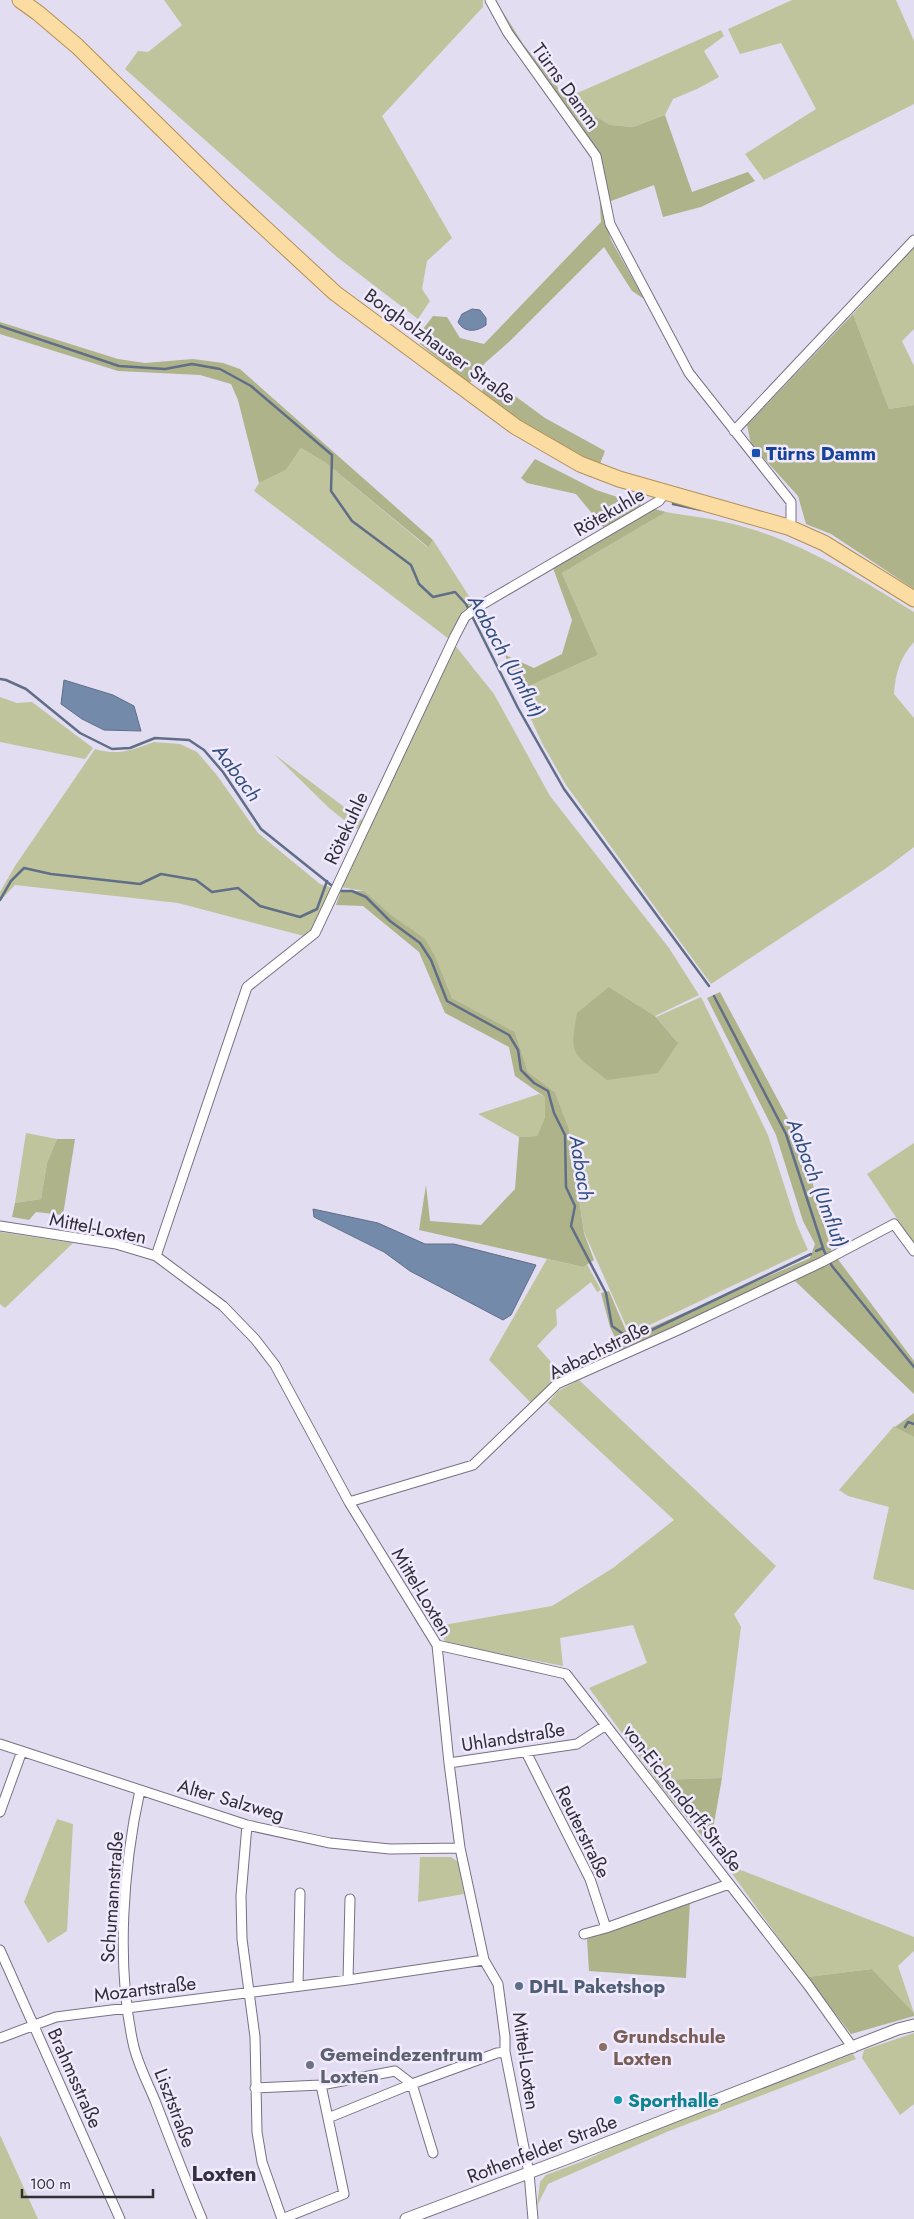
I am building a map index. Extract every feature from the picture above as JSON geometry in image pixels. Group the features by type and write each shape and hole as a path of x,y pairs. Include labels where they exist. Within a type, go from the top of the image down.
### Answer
{"main road":[{"name":"Borgholzhauser Straße","path":"20,0 77,46 227,193 335,293 516,427 580,464 619,479 788,527 824,543 914,598"}],"street":[{"name":"Türns Damm","path":"490,0 508,33 596,156 610,224 689,372 791,502 791,520 788,527"},
{"path":"734,431 914,240"},
{"name":"Rötekuhle","path":"156,1256 247,987 314,933 465,617 476,608 659,502 665,493"},
{"name":"Aabachstraße","path":"349,1502 473,1465 557,1384 676,1331 833,1257 894,1224 914,1251"},
{"name":"Mittel-Loxten","path":"0,1226 116,1244 156,1256 223,1306 255,1339 275,1365 349,1502 437,1645 460,1848 484,1960 498,1984 505,2037 505,2052 529,2173 534,2219"},
{"name":"von-Eichendorff-Straße","path":"437,1645 566,1674 808,1985 852,2048"},
{"name":"Uhlandstraße","path":"449,1763 577,1744 606,1725"},
{"name":"Alter Salzweg","path":"0,1744 247,1825 339,1844 400,1849 460,1848"},
{"path":"0,1812 22,1751"},
{"name":"Reuterstraße","path":"526,1752 590,1879 606,1928"},
{"name":"Schumannstraße","path":"127,2007 124,1981 126,1902 131,1835 140,1790"},
{"path":"247,1825 241,1896 242,1939 255,2038 257,2132 262,2162 282,2219 344,2194 321,2085"},
{"path":"584,1934 729,1884"},
{"path":"298,1986 300,1893"},
{"path":"348,1980 350,1899"},
{"name":"Brahmsstraße","path":"0,1950 120,2219"},
{"name":"Mozartstraße","path":"0,2038 56,2017 348,1980 484,1960"},
{"name":"Lisztstraße","path":"127,2007 133,2045 202,2219"},
{"name":"Rothenfelder Straße","path":"406,2219 898,2029 914,2025"},
{"path":"328,2118 412,2084 497,2053 505,2052"},
{"path":"256,2088 321,2085 395,2071 412,2084 433,2153"}],"green space":[{"path":"164,0 483,0 483,7 382,116 452,238 427,261 422,289 430,301 418,319 337,257 125,69 138,51 148,52 182,25"},
{"path":"792,0 896,0 914,41 914,104 764,180 745,154 816,109 781,43 740,54 728,29"},
{"path":"498,4 523,44 566,98 610,125 633,127 665,115 692,192 748,172 755,181 701,207 663,217 654,185 603,204 611,240 644,299 632,291 604,247 511,340 485,363 469,384 420,344 420,333 433,316 447,317 460,338 484,344 601,222 594,158 490,9"},
{"path":"721,30 724,36 704,51 719,77 673,99 665,115 633,127 610,125 566,98"},
{"path":"914,246 914,329 902,341 914,366 914,405 889,409 853,314"},
{"path":"853,314 889,409 914,405 914,589 831,534 806,524 798,496 751,444 747,425"},
{"path":"0,322 118,359 145,363 193,359 223,363 240,369 433,540 428,547 326,463 301,448 286,470 259,483 238,400 231,384 200,375 118,371 0,334"},
{"path":"490,382 499,384 545,418 605,451 600,464 562,447 485,399 480,393"},
{"path":"301,448 326,463 427,547 433,540 474,604 463,611 449,639 254,491 259,483 286,470"},
{"path":"535,459 596,490 645,506 605,529 576,494 527,483 521,478"},
{"path":"655,509 666,512 562,573 598,655 518,691 505,655 534,668 562,654 572,620 553,568"},
{"path":"666,512 725,522 781,540 827,561 914,612 914,642 899,666 894,694 914,718 914,847 885,869 711,984 566,785 542,743 518,691 598,655 562,573"},
{"path":"454,644 494,694 550,796 669,948 699,995 655,1016 609,987 678,1043 656,1017 701,997 768,1135 797,1225 808,1250 639,1330 627,1328 584,1232 569,1129 555,1092 528,1072 515,1032 452,998 436,958 364,891 341,887"},
{"path":"0,697 17,703 32,702 93,748 85,759 0,742"},
{"path":"154,742 180,744 197,752 216,774 258,833 320,884 332,888 313,928 304,936 178,903 15,885 0,901 0,892 15,866 95,749 118,752 132,750"},
{"path":"274,754 364,822 359,829 354,828 329,808"},
{"path":"341,891 364,891 391,915 425,939 436,958 452,998 515,1032 528,1072 555,1092 569,1129 584,1233 594,1260 583,1267 419,1230 426,1185 430,1221 481,1225 515,1189 519,1137 537,1136 545,1117 545,1097 515,1076 509,1047 445,1013 419,952 363,906 336,905"},
{"path":"609,987 655,1016 678,1043 658,1073 607,1080 580,1059 576,1053 574,1039 577,1013"},
{"path":"720,992 802,1145 831,1250 914,1361 914,1394 795,1281 622,1352 610,1327 601,1293 609,1291 626,1331 638,1333 810,1258 815,1244 803,1221 776,1135 707,998"},
{"path":"539,1094 545,1097 545,1117 537,1136 519,1137 478,1114"},
{"path":"26,1133 57,1139 47,1163 41,1199 15,1203"},
{"path":"57,1139 75,1139 63,1215 36,1212 29,1220 12,1217 15,1203 41,1199 47,1163"},
{"path":"914,1143 914,1244 867,1174"},
{"path":"0,1232 73,1243 5,1308 0,1304"},
{"path":"547,1259 583,1267 587,1264 601,1290 597,1292 591,1282 556,1310 557,1325 537,1346 564,1377 532,1404 489,1360"},
{"path":"579,1380 776,1566 734,1614 741,1627 722,1778 656,1780 589,1688 647,1663 633,1625 560,1638 563,1666 446,1643 438,1626 552,1606 613,1568 674,1520 548,1403 558,1391"},
{"path":"914,1413 914,1437 895,1427"},
{"path":"894,1426 914,1437 914,1590 873,1579 889,1507 848,1496 839,1490"},
{"path":"722,1778 710,1846 656,1780"},
{"path":"57,1819 73,1824 67,1931 48,1943 24,1902"},
{"path":"420,1857 451,1857 458,1862 464,1894 418,1902"},
{"path":"725,1864 914,1937 914,1951 898,1966 914,2013 872,1969 807,1977"},
{"path":"690,1900 686,1978 589,1971 587,1939"},
{"path":"872,1969 914,2013 914,2016 851,2034 807,1977"},
{"path":"914,2033 914,2104 900,2115 862,2058 864,2050"},
{"path":"853,2054 856,2059 669,2131 548,2184 537,2206 540,2182 546,2175 586,2160 633,2138"},
{"path":"0,2135 38,2219 0,2219"}],"water":[{"path":"472,309 480,310 486,318 486,325 479,329 467,330 458,322 462,314"},
{"path":"64,680 113,695 134,706 141,731 104,730 82,719 61,704"},
{"path":"313,1209 378,1223 425,1244 454,1244 536,1265 511,1315 503,1320 410,1271 384,1252 314,1217"}],"waterway":[{"name":"Aabach (Umflut)","path":"0,326 119,366 165,369 192,364 220,369 251,386 332,455 331,491 352,521 411,565 419,584 433,597 455,592 466,604 518,708 564,789 709,986"},
{"path":"673,504 701,510"},
{"name":"Aabach","path":"0,679 26,689 80,733 112,749 130,748 155,738 189,740 204,750 223,772 261,829 331,885"},
{"path":"0,900 11,881 24,868 51,874 140,884 161,874 196,880 212,892 238,888 260,906 300,917 317,909 327,881"},
{"name":"Aabach","path":"341,891 352,891 366,897 390,921 420,943 431,960 447,1001 509,1035 518,1050 521,1070 534,1083 548,1091 554,1113 565,1135 566,1187 575,1206 571,1226 606,1293 612,1326 622,1333 637,1337 811,1254"},
{"name":"Aabach (Umflut)","path":"714,996 786,1134 824,1251 832,1266 914,1367"},
{"name":"Aabach","path":"816,1251 823,1248"},
{"path":"905,1427 908,1422 914,1424"}],"place":[{"name":"Türns Damm","path":"756,453"},
{"name":"DHL Paketshop","path":"519,1986"},
{"name":"Grundschule Loxten","path":"603,2047"},
{"name":"Gemeindezentrum Loxten","path":"310,2065"},
{"name":"Sporthalle","path":"618,2100"}],"district":[{"name":"Loxten","path":"224,2174"}]}
